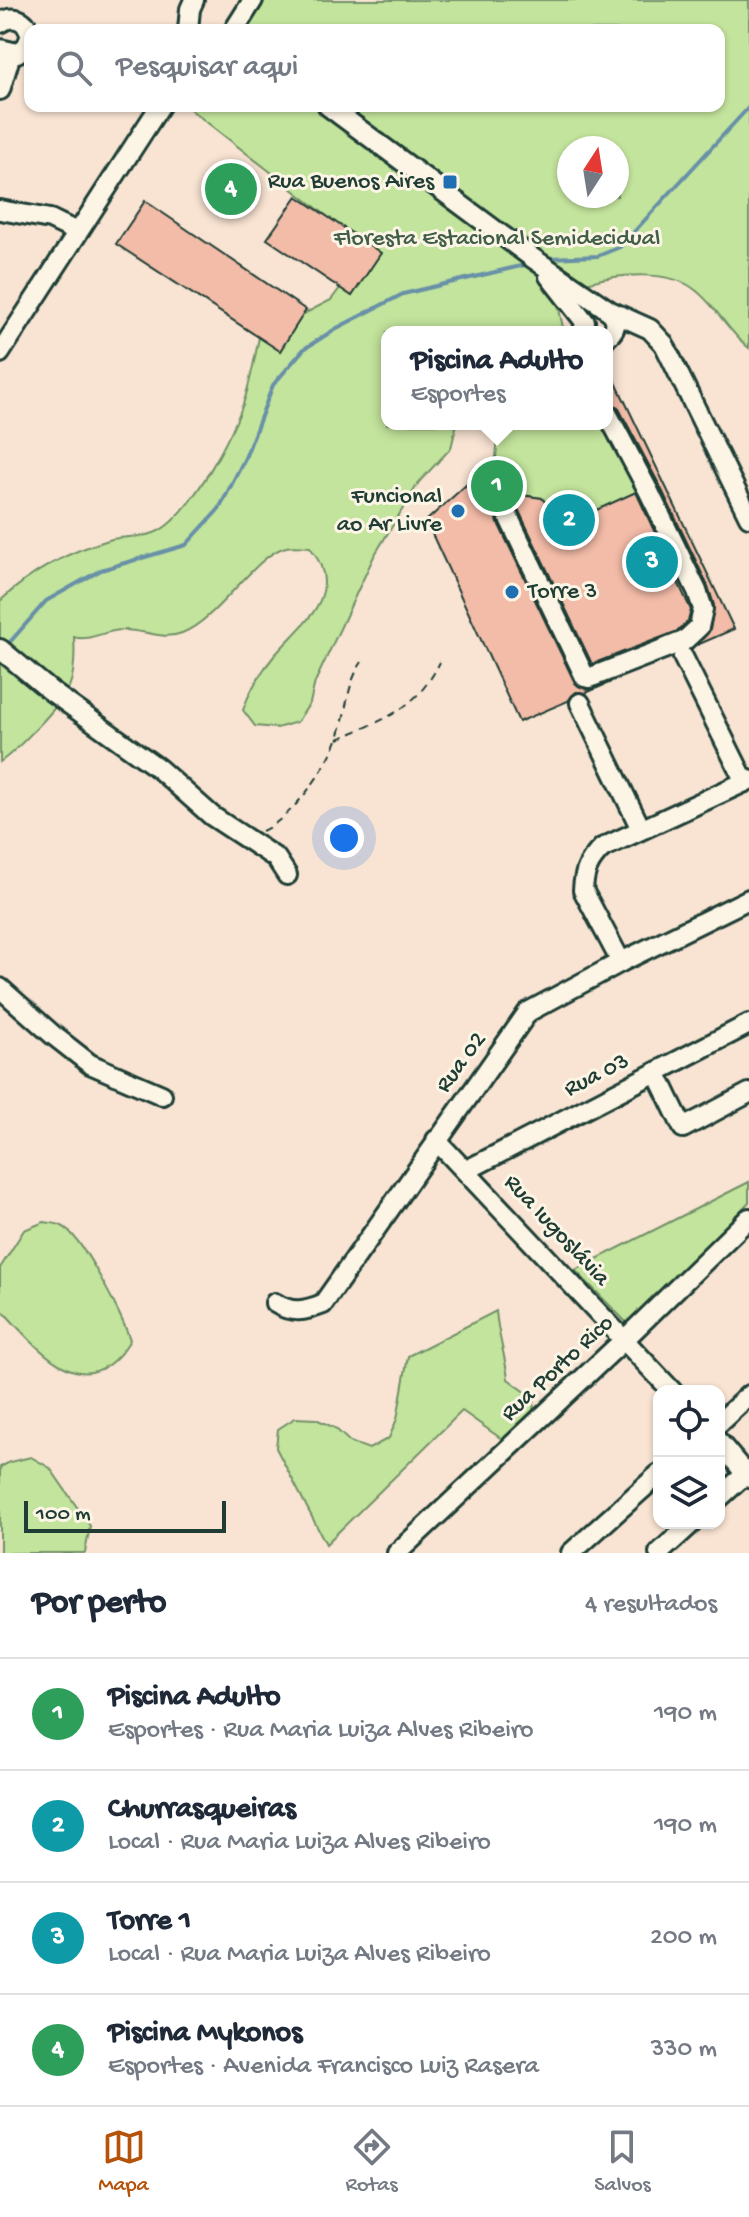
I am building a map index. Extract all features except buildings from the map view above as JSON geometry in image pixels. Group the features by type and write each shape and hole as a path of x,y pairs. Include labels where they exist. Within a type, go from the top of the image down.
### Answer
{"street":[{"path":"190,24 194,0"},
{"path":"234,24 239,0"},
{"path":"237,24 253,0"},
{"path":"0,23 6,19 18,19 24,24"},
{"path":"0,90 5,51 22,51 24,47"},
{"path":"0,353 156,112"},
{"path":"336,112 534,259 610,311 616,323 613,329"},
{"path":"0,210 50,219 77,232"},
{"path":"534,259 583,326"},
{"path":"586,326 592,310 601,307 650,329 664,344 749,517"},
{"path":"613,338 637,334 664,344"},
{"path":"507,514 585,677 684,641 699,627 703,609 697,591 613,425"},
{"path":"0,649 52,692 158,768 212,816 276,858 287,875"},
{"path":"621,962 583,890 589,861 602,848 747,781 683,657"},
{"path":"580,703 641,829"},
{"name":"Rua 02","path":"275,1303 284,1309 303,1312 323,1304 528,1012 749,899"},
{"path":"0,988 90,1064 162,1095"},
{"name":"Rua 03","path":"467,1170 749,1024"},
{"path":"656,1072 683,1128 749,1093"},
{"name":"Rua Iugoslávia","path":"436,1140 667,1385"},
{"name":"Rua Porto Rico","path":"397,1553 749,1218"},
{"path":"725,1417 749,1395"},
{"path":"725,1449 748,1474 725,1493"},
{"path":"571,1553 653,1479"},
{"path":"659,1553 685,1529"}],"path":[{"path":"234,831 253,833 266,830 298,804 337,740 351,685 362,662"},
{"path":"337,740 409,705 422,692 440,662"}],"green space":[{"name":"Floresta Estacional Semidecidual","path":"258,0 749,0 749,348 694,289 672,279 644,275 590,282 557,300 563,326 381,326 381,430 455,430 451,448 419,482 374,556 315,682 310,703 297,722 277,728 255,726 243,710 264,669 308,619 323,594 320,564 310,547 292,546 274,552 261,562 209,615 182,633 167,636 122,630 86,638 74,637 69,687 38,727 0,762 0,601 38,571 66,556 112,539 149,535 167,525 195,494 221,452 245,398 259,337 331,300 369,249 194,112 725,112 725,24 243,24"},
{"path":"498,430 606,430 638,491 588,514 571,505 548,506 541,498 521,495 496,458"},
{"path":"749,1182 749,1202 628,1324 575,1270"},
{"path":"44,1222 62,1226 80,1244 120,1314 130,1340 113,1361 96,1371 79,1372 62,1366 46,1355 0,1308 0,1268 24,1230"},
{"path":"496,1311 508,1379 535,1399 531,1420 506,1442 462,1411 326,1544 276,1448 278,1429 295,1418 316,1419 335,1428 350,1442 369,1449 389,1438 397,1419 408,1356"},
{"path":"31,1457 50,1468 90,1526 85,1553 0,1553 0,1467"}],"water":[{"path":"219,167 254,192 242,210 207,187"}],"waterway":[{"path":"549,258 598,256 620,247 749,107"},
{"path":"10,642 46,601 101,570 186,545 219,509 245,458 273,385 304,349 403,294 525,265"}],"place":[{"name":"Rua Buenos Aires","path":"450,182"},
{"name":"Piscina Mykonos","path":"231,189"},
{"name":"Piscina Adulto","path":"497,486"},
{"name":"Funcional ao Ar Livre","path":"458,511"},
{"name":"Churrasqueiras","path":"569,520"},
{"name":"Torre 1","path":"652,562"},
{"name":"Torre 3","path":"512,592"}]}
